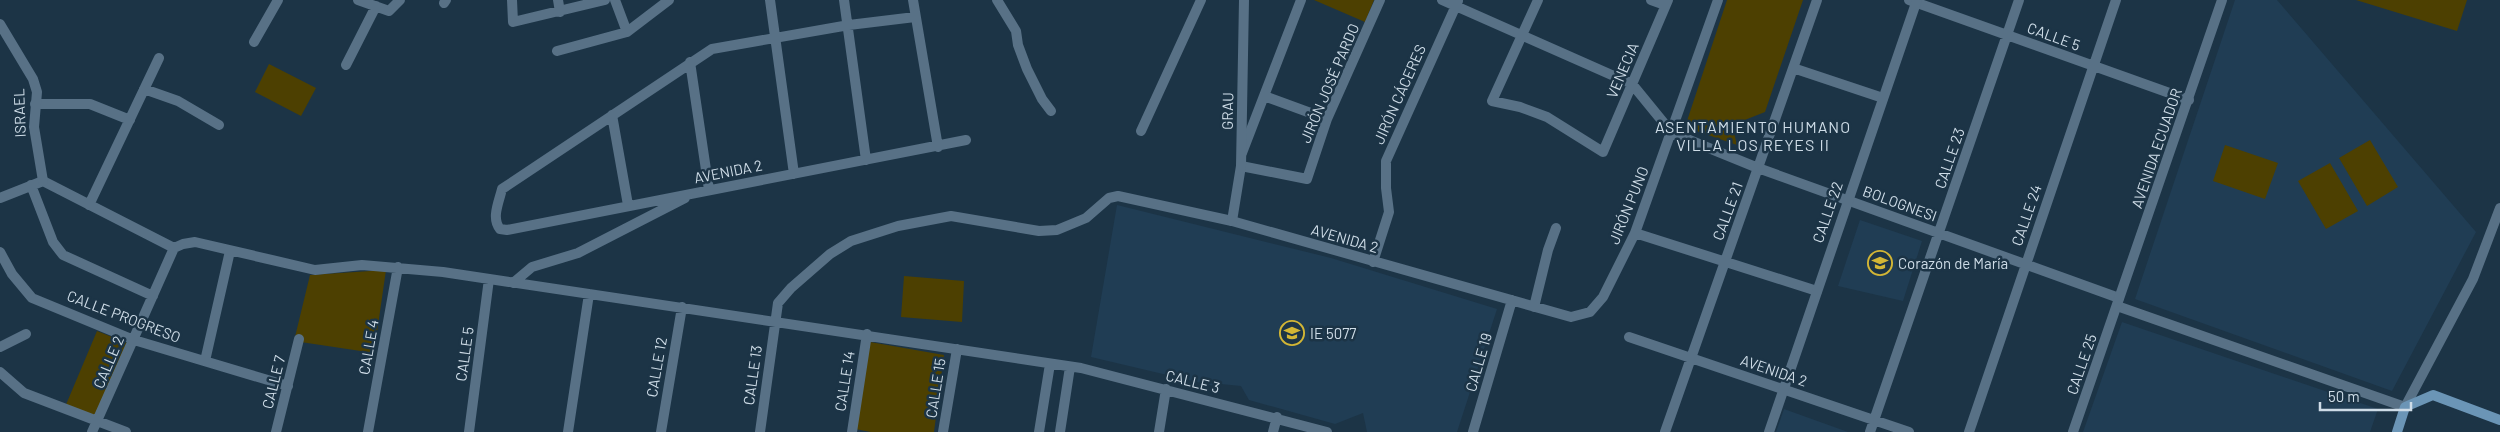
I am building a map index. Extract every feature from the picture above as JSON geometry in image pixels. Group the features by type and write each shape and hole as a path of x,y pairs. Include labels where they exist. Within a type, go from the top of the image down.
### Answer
{"main road":[{"path":"2397,432 2405,406 2434,395 2500,420"}],"street":[{"path":"254,42 278,0"},
{"path":"358,0 389,11 400,0"},
{"path":"512,0 513,22 605,0"},
{"path":"558,0 560,12"},
{"path":"615,0 627,32"},
{"path":"557,51 627,32 669,0"},
{"path":"770,0 794,174"},
{"path":"844,0 849,25 866,160"},
{"path":"912,0 938,147"},
{"path":"997,0 1016,31 1018,46 1027,69 1042,99 1052,111"},
{"path":"1141,131 1201,0"},
{"name":"GRAU","path":"1232,222 1241,161 1244,0"},
{"path":"1241,161 1301,0"},
{"name":"JIRÓN JOSÉ PARDO","path":"1241,161 1307,179 1327,119 1380,0"},
{"name":"BOLOGNESI","path":"1442,0 1457,3 1632,84 1672,132 1758,168 2026,264 2118,302 2405,406"},
{"path":"1524,34 1538,0"},
{"path":"1651,0 1667,3"},
{"name":"JIRÓN PUNO","path":"1571,317 1590,312 1603,297 1635,233 1718,0"},
{"name":"CALLE 21","path":"1665,432 1817,0"},
{"name":"CALLE 23","path":"1870,432 2019,0"},
{"name":"CALLE 24","path":"1969,432 2116,0"},
{"name":"AVENIDA ECUADOR","path":"2118,302 2222,0"},
{"name":"CALLE 5","path":"1914,1 2189,100"},
{"name":"CALLE 22","path":"1769,432 1883,98 1914,1"},
{"name":"JIRÓN CÁCERES","path":"1373,262 1389,212 1386,188 1386,161 1457,3"},
{"name":"VENECIA","path":"1524,34 1492,101 1520,107 1546,117 1603,152 1667,3"},
{"path":"346,65 376,6"},
{"path":"628,205 612,115 690,62 712,49 776,36 915,17"},
{"name":"ISRAEL","path":"0,24 32,79 37,92 35,104 35,144 43,181"},
{"path":"89,205 159,58"},
{"path":"690,62 709,190"},
{"path":"1793,68 1883,98"},
{"path":"144,89 178,102 219,126"},
{"path":"1264,96 1327,119"},
{"path":"35,104 90,104 130,120"},
{"name":"AVENIDA 2","path":"612,115 502,189 495,217 500,229 507,230 966,140"},
{"path":"0,198 43,181 174,248"},
{"path":"31,186 52,242 63,256 153,296"},
{"path":"513,283 532,267 578,253 694,193"},
{"name":"AVENIDA 2","path":"1109,198 1118,196 1232,222 1571,317"},
{"name":"CALLE 13","path":"760,432 778,303 791,288 830,254 851,241 898,226 951,216 1039,231 1057,230 1086,218 1109,198"},
{"path":"2405,406 2473,279 2500,208"},
{"path":"1534,307 1548,250 1556,228"},
{"path":"1635,233 1817,291"},
{"name":"CALLE 3","path":"174,248 195,242 316,270 362,265 398,267 867,334 1070,367 1277,417 1327,432"},
{"name":"CALLE 2","path":"92,432 99,421 174,248"},
{"path":"205,361 230,251"},
{"name":"CALLE PROGRESO","path":"0,252 12,274 32,298 134,340 288,386"},
{"name":"CALLE 4","path":"368,432 398,267"},
{"name":"CALLE 5","path":"469,432 489,279"},
{"path":"568,432 589,294"},
{"name":"CALLE 19","path":"1473,432 1512,300"},
{"name":"CALLE 25","path":"2073,432 2118,302"},
{"name":"CALLE 12","path":"661,432 682,307"},
{"path":"0,347 26,334"},
{"name":"CALLE 14","path":"852,432 867,334"},
{"name":"AVENIDA 2","path":"1629,337 1909,432"},
{"name":"CALLE 7","path":"276,432 299,340"},
{"name":"CALLE 15","path":"943,432 957,349"},
{"path":"1039,432 1050,364"},
{"path":"1060,432 1070,367"},
{"path":"0,372 24,393 126,432"},
{"path":"1159,432 1166,389"},
{"path":"1273,432 1277,417"}],"shaded area":[{"path":"1314,0 1374,0 1365,22"},
{"path":"1727,0 1803,0 1765,112 1732,125 1737,145 1685,127"},
{"path":"2235,0 2277,0 2476,232 2392,391 2135,299"},
{"path":"2356,0 2467,0 2457,31"},
{"path":"269,64 316,88 301,116 255,92"},
{"path":"2370,140 2398,187 2367,206 2339,158"},
{"path":"2225,145 2278,163 2265,199 2213,181"},
{"path":"2330,163 2358,211 2326,229 2298,181"},
{"name":"IE 5077","path":"1117,205 1331,258 1497,309 1457,432 1367,432 1363,413 1335,424 1249,400 1241,386 1221,384 1214,386 1091,357"},
{"name":"Corazón de María","path":"1860,220 1922,241 1903,301 1838,286"},
{"path":"386,270 374,353 294,341 310,275"},
{"path":"904,276 964,281 962,322 901,317"},
{"path":"2122,322 2378,409 2370,432 2083,432"},
{"path":"97,331 127,343 98,412 90,417 65,407"},
{"path":"870,342 944,355 934,432 871,432 855,429"},
{"path":"1784,409 1848,432 1776,432"}],"place":[{"name":"Corazón de María","path":"1880,263"},
{"name":"IE 5077","path":"1292,333"}],"district":[{"name":"ASENTAMIENTO HUMANO VILLA LOS REYES II","path":"1753,135"}]}
